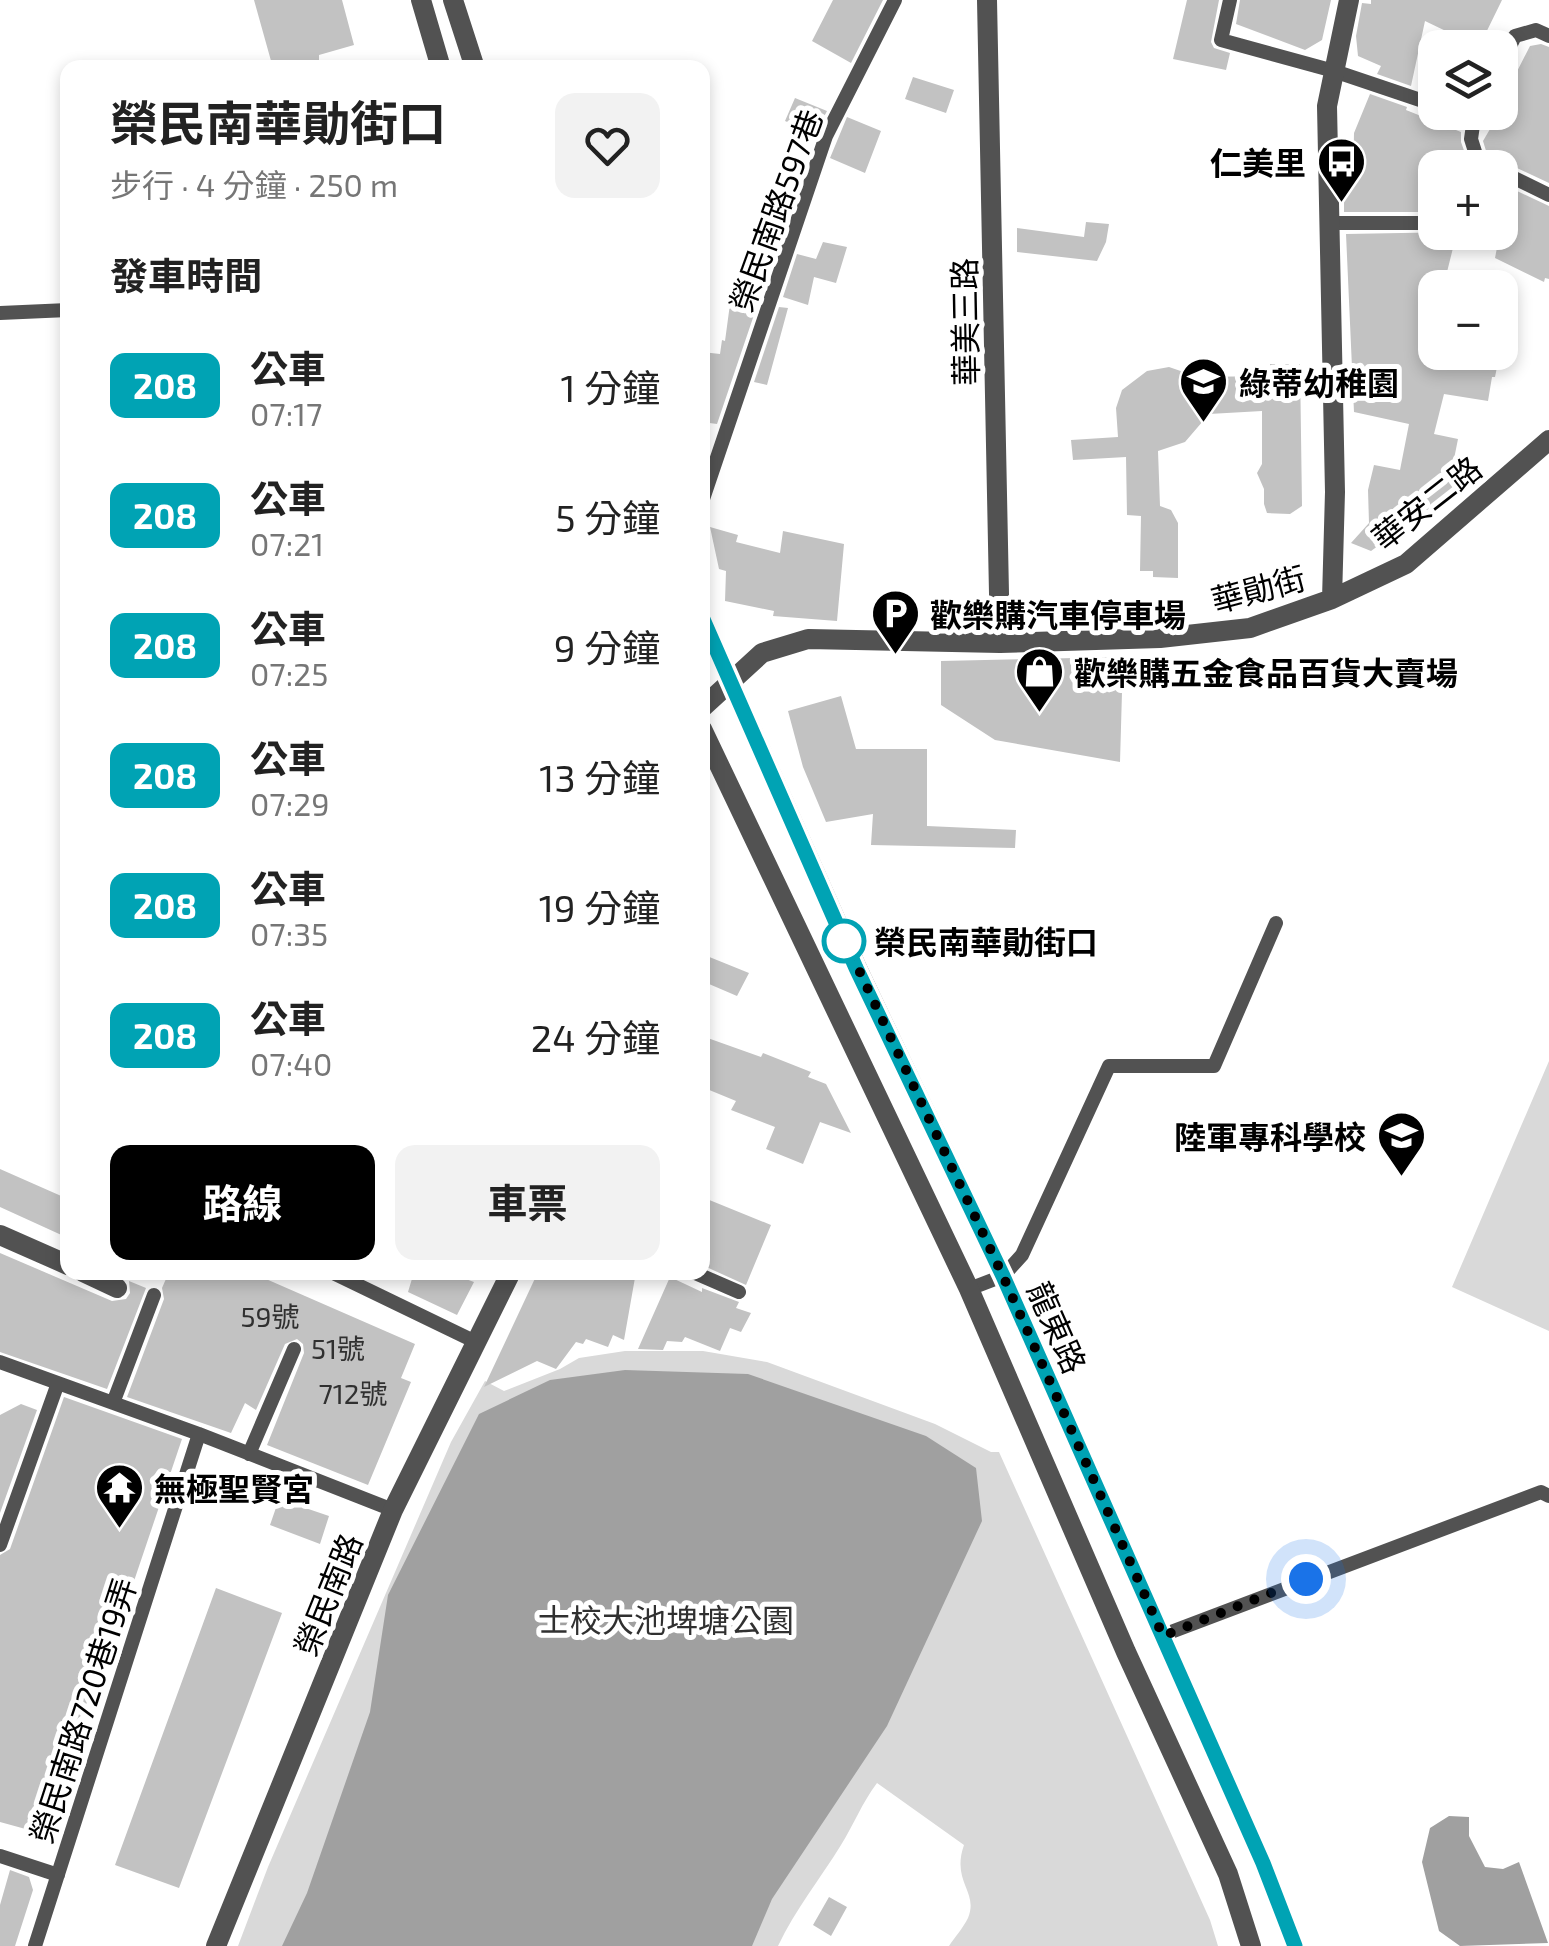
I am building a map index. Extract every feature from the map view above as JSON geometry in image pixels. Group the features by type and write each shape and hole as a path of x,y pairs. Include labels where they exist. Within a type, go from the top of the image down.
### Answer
{"street":[{"path":"421,0 439,60"},
{"path":"452,0 473,60"},
{"name":"華美三路","path":"986,0 1000,643"},
{"name":"華勛街","path":"733,682 762,653 808,639 1000,643 1160,638 1250,628 1332,599 1335,492 1327,106 1348,0"},
{"name":"華安二路","path":"1332,599 1406,564 1549,440"},
{"path":"710,634 733,682 710,701"},
{"name":"龍東路","path":"733,682 856,968 1003,1276 1263,1863 1296,1946"},
{"name":"龍東路","path":"710,746 969,1290 1126,1652 1228,1874 1251,1946"},
{"path":"0,1234 60,1261"},
{"path":"100,1280 117,1288"},
{"name":"榮民南路","path":"216,1946 393,1510 507,1280"}],"lane":[{"name":"榮民南路597巷","path":"710,478 826,136 895,0"},
{"path":"1230,0 1221,40 1418,99"},
{"path":"1518,35 1536,30 1549,36"},
{"path":"1518,180 1549,195"},
{"path":"1329,223 1418,223"},
{"path":"0,313 60,310"},
{"path":"969,1290 1003,1276 1022,1255 1109,1066 1214,1066 1276,923"},
{"path":"710,1279 739,1292"},
{"path":"348,1280 478,1343"},
{"path":"113,1403 154,1295"},
{"path":"248,1454 294,1350"},
{"path":"0,1362 393,1510"},
{"path":"0,1544 58,1383"},
{"name":"榮民南路720巷19弄","path":"35,1946 199,1434"},
{"path":"1163,1636 1540,1492 1549,1496"},
{"path":"0,1856 58,1875"}],"green space":[{"path":"1549,1061 1549,1331 1452,1287"},
{"name":"士校大池埤塘公園","path":"625,1351 703,1351 767,1362 999,1452 1210,1920 1218,1946 949,1946 970,1909 961,1868 964,1845 877,1783 778,1946 238,1946 268,1867 451,1442 485,1381 504,1391 579,1358"}],"shaded area":[{"name":"士校大池埤塘公園","path":"625,1370 748,1374 926,1436 976,1468 982,1521 887,1726 772,1899 752,1946 282,1946 307,1893 370,1712 388,1595 479,1414 550,1380"},
{"path":"1449,1816 1469,1817 1469,1836 1485,1867 1503,1869 1519,1862 1548,1943 1460,1946 1439,1931 1422,1862 1430,1828"}],"building":[{"path":"254,0 342,0 354,45 319,55 319,60 271,60"},
{"path":"833,0 883,0 851,63 812,41"},
{"path":"1187,0 1219,0 1211,42 1214,48 1230,53 1226,70 1173,59"},
{"path":"1240,0 1331,0 1322,40 1305,50 1236,24"},
{"path":"1371,0 1502,0 1487,30 1444,30 1425,21 1423,30 1418,30 1411,86 1377,74 1381,66 1358,56 1356,36 1362,3 1371,4"},
{"path":"1530,46 1549,47 1549,183 1518,168 1518,150 1486,150 1483,141 1489,130 1518,130 1518,69"},
{"path":"913,77 954,90 946,113 905,99"},
{"path":"1370,94 1418,115 1418,130 1461,132 1464,150 1418,150 1418,212 1344,212 1344,183 1353,184 1354,133"},
{"path":"795,98 827,111 815,134 785,121"},
{"path":"847,117 881,131 865,173 830,158"},
{"path":"1518,191 1549,206 1549,279 1544,282 1495,258 1497,250 1518,250"},
{"path":"1086,222 1109,224 1097,261 1017,252 1017,228 1084,237"},
{"path":"1418,233 1418,250 1452,250 1448,270 1418,270 1418,370 1496,370 1488,401 1444,394 1434,434 1458,439 1450,479 1462,481 1371,551 1351,543 1369,523 1368,490 1374,465 1400,470 1409,424 1354,412 1346,234"},
{"path":"823,242 847,247 836,283 814,277 808,305 783,297 797,254 816,259"},
{"path":"730,304 757,306 717,424 710,423 710,353 720,354 722,340 725,341"},
{"path":"779,307 788,308 767,385 754,382"},
{"path":"1270,364 1300,364 1302,506 1290,514 1267,513 1257,473 1262,464 1262,411 1209,414 1185,442 1158,451 1160,506 1171,510 1178,523 1178,578 1153,577 1153,571 1140,571 1141,516 1127,515 1126,457 1073,460 1071,440 1118,437 1116,408 1122,390 1147,371 1169,367 1198,377 1270,376"},
{"path":"710,527 738,535 736,542 780,553 783,531 844,544 837,621 773,616 774,611 725,601 726,571 719,569"},
{"name":"歡樂購五金食品百貨大賣場","path":"1123,657 1120,762 995,740 941,705 941,661"},
{"path":"841,696 856,749 927,749 927,826 1016,830 1015,848 871,845 873,814 826,822 803,767 788,711"},
{"path":"710,957 749,973 737,996 710,984"},
{"path":"710,1039 761,1057 763,1053 811,1072 808,1077 826,1084 851,1133 820,1122 803,1164 766,1149 775,1127 731,1110 736,1101 710,1090"},
{"path":"0,1169 60,1195 60,1234 0,1207"},
{"path":"710,1200 771,1225 746,1285 710,1269"},
{"path":"0,1253 112,1301 126,1299 129,1281 146,1288 107,1389 0,1352"},
{"path":"166,1280 268,1280 415,1344 401,1378 411,1382 368,1485 267,1445 304,1353 303,1344 297,1339 285,1344 256,1410 245,1403 231,1433 127,1397 164,1299"},
{"path":"412,1280 474,1282 457,1315 408,1292"},
{"path":"534,1280 635,1280 624,1340 613,1335 608,1347 586,1339 583,1344 576,1342 556,1369 537,1361 484,1387"},
{"path":"669,1280 739,1302 736,1308 751,1313 741,1332 730,1328 720,1351 685,1337 682,1342 667,1341 663,1350 638,1349"},
{"path":"64,1397 182,1439 94,1688 69,1753 50,1788 64,1791 51,1836 0,1822 0,1555 10,1549"},
{"path":"21,1404 37,1410 0,1513 0,1415"},
{"path":"279,1499 329,1516 320,1544 270,1525"},
{"path":"216,1588 282,1613 179,1888 115,1865"},
{"path":"10,1870 29,1877 33,1890 15,1946 0,1946 0,1905"},
{"path":"829,1897 847,1907 831,1936 813,1925"}],"bus line":[{"name":"208","path":"710,634 856,968 1035,1348 1263,1863 1295,1946"}],"place":[{"name":"仁美里","path":"1341,204"},
{"name":"綠蒂幼稚園","path":"1204,424"},
{"name":"歡樂購汽車停車場","path":"895,656"},
{"name":"歡樂購五金食品百貨大賣場","path":"1039,714"},
{"name":"榮民南華勛街口","path":"844,941"},
{"name":"陸軍專科學校","path":"1401,1178"},
{"name":"無極聖賢宮","path":"119,1530"}],"route":[{"path":"844,941 841,932 1003,1276 1163,1636 1306,1579"}]}
